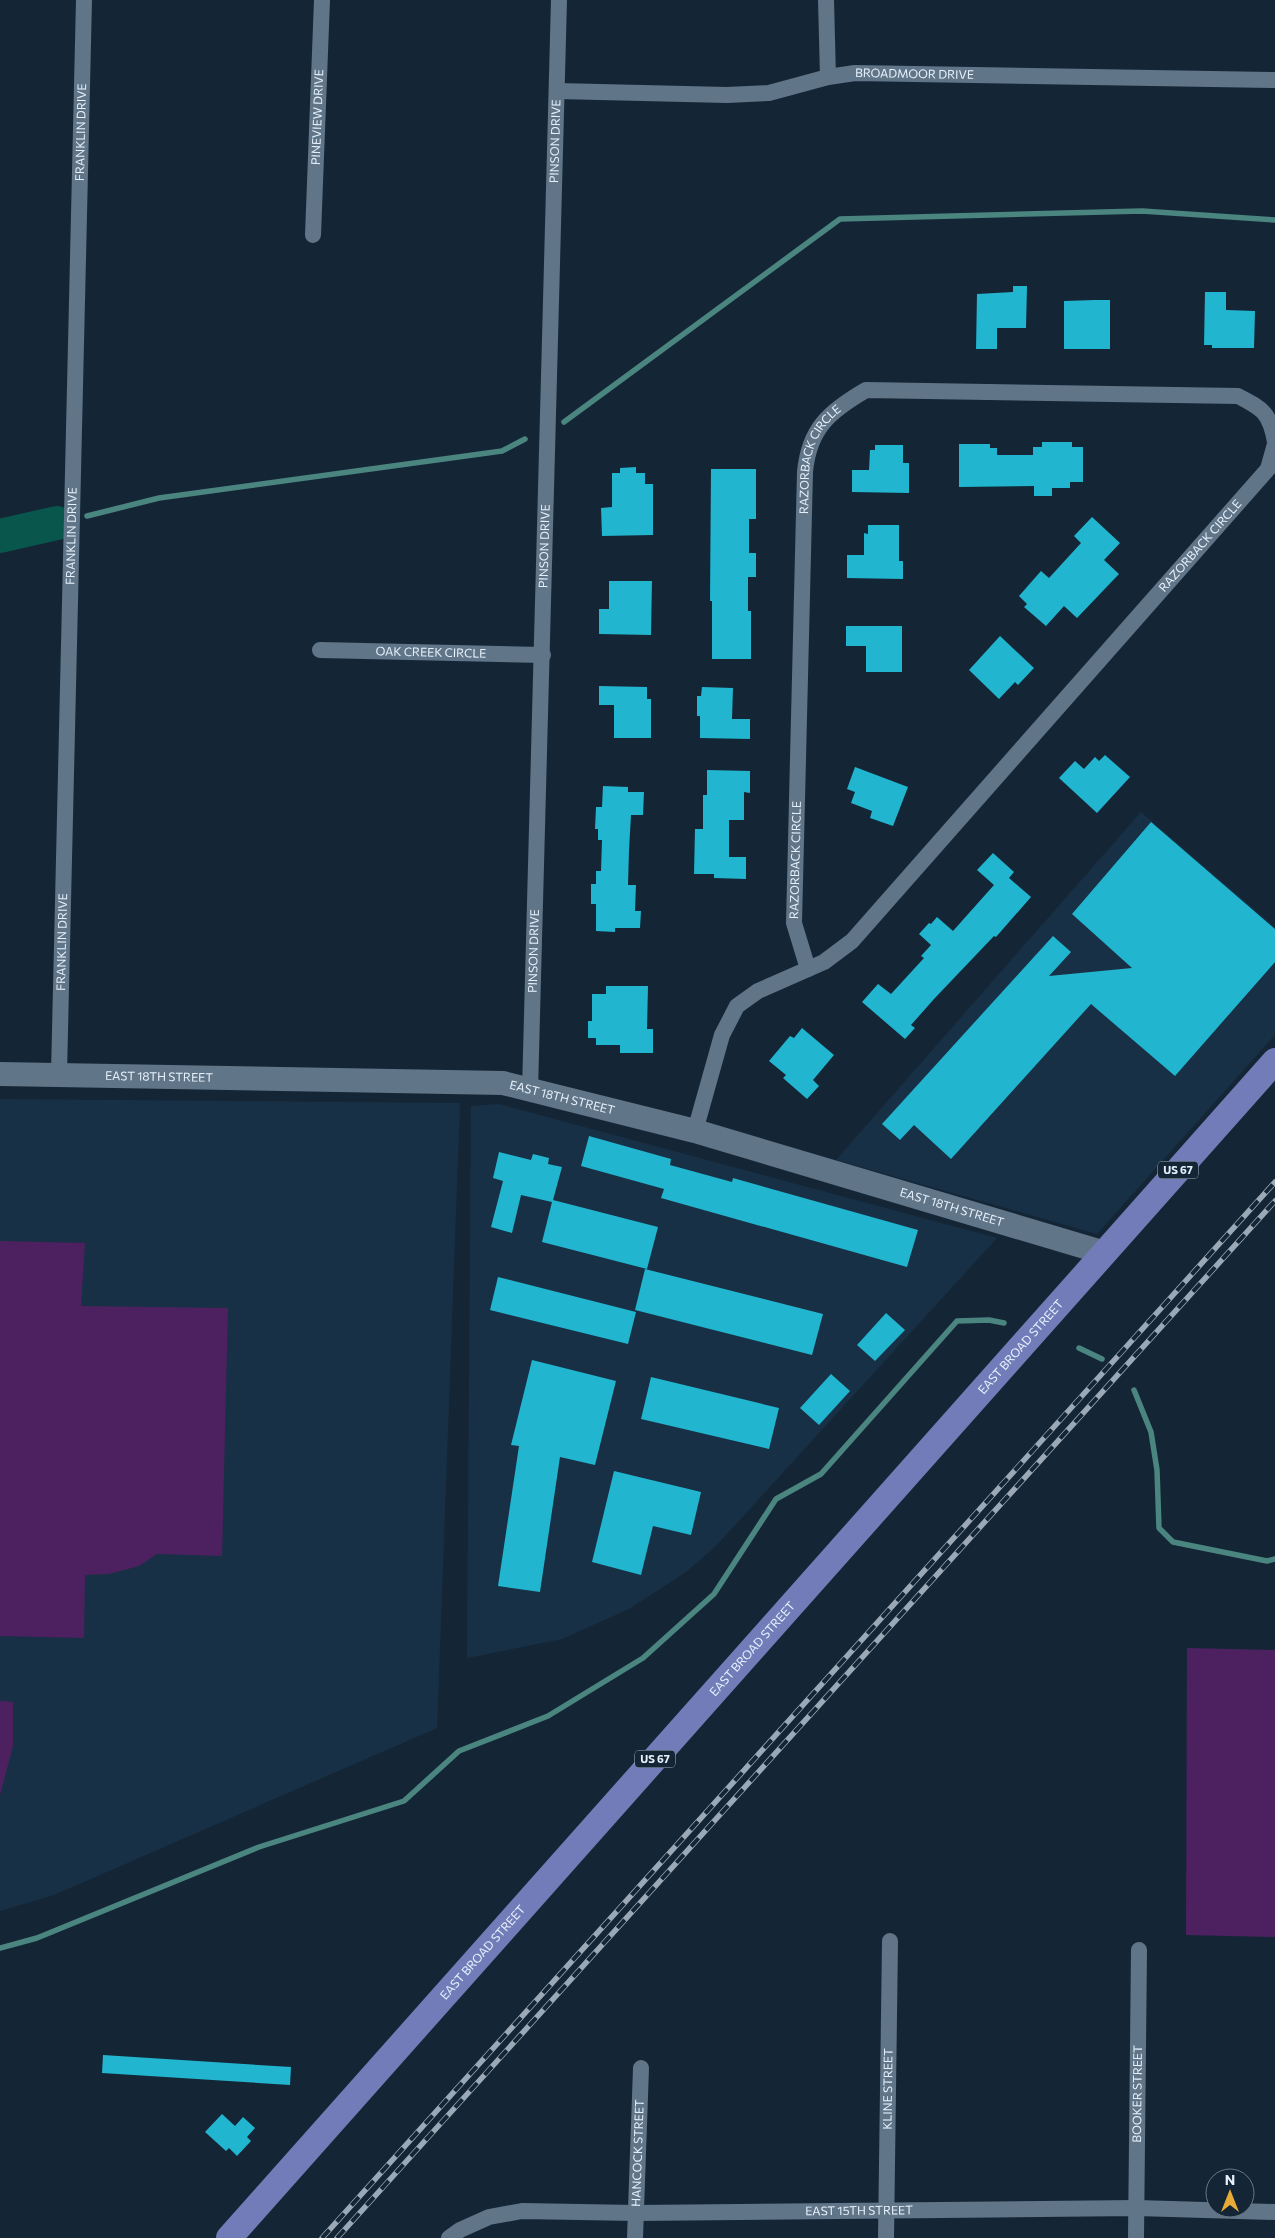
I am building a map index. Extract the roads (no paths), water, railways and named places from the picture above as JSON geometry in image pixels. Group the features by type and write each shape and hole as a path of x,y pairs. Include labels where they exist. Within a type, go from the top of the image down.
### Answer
{"main road":[{"name":"EAST BROAD STREET","path":"229,2238 1275,1061"}],"street":[{"name":"FRANKLIN DRIVE","path":"59,1074 84,0"},
{"name":"PINEVIEW DRIVE","path":"313,235 322,0"},
{"name":"PINSON DRIVE","path":"530,1091 560,0"},
{"path":"826,0 828,77"},
{"name":"BROADMOOR DRIVE","path":"557,91 727,95 769,93 828,77 855,73 1275,80"},
{"name":"RAZORBACK CIRCLE","path":"694,1131 722,1035 737,1006 758,991 824,962 852,942 1268,469 1275,437 1272,421 1257,405 1238,396 866,390 840,405 817,430 807,452 805,472 795,810 794,923 808,969"},
{"name":"OAK CREEK CIRCLE","path":"320,650 543,655"},
{"name":"EAST 18TH STREET","path":"0,1074 503,1083 694,1131 1105,1253"},
{"name":"KLINE STREET","path":"886,2238 890,1941"},
{"name":"BOOKER STREET","path":"1136,2238 1139,1950"},
{"name":"HANCOCK STREET","path":"635,2238 641,2068"},
{"name":"EAST 15TH STREET","path":"450,2238 460,2230 489,2217 522,2212 636,2213 1136,2208 1275,2212"}],"waterway":[{"path":"564,422 840,219 1142,211 1275,220"},
{"path":"87,516 159,498 502,451 525,439"},
{"path":"0,536 57,523"},
{"path":"0,1948 37,1938 259,1847 404,1801 459,1751 548,1716 643,1658 714,1594 776,1499 821,1474 957,1321 989,1320 1004,1323"},
{"path":"1079,1348 1102,1359"},
{"path":"1134,1390 1151,1432 1157,1470 1159,1528 1173,1542 1267,1561 1275,1559"}],"railway":[{"path":"322,2238 1275,1182"},
{"path":"337,2238 1275,1201"}]}
